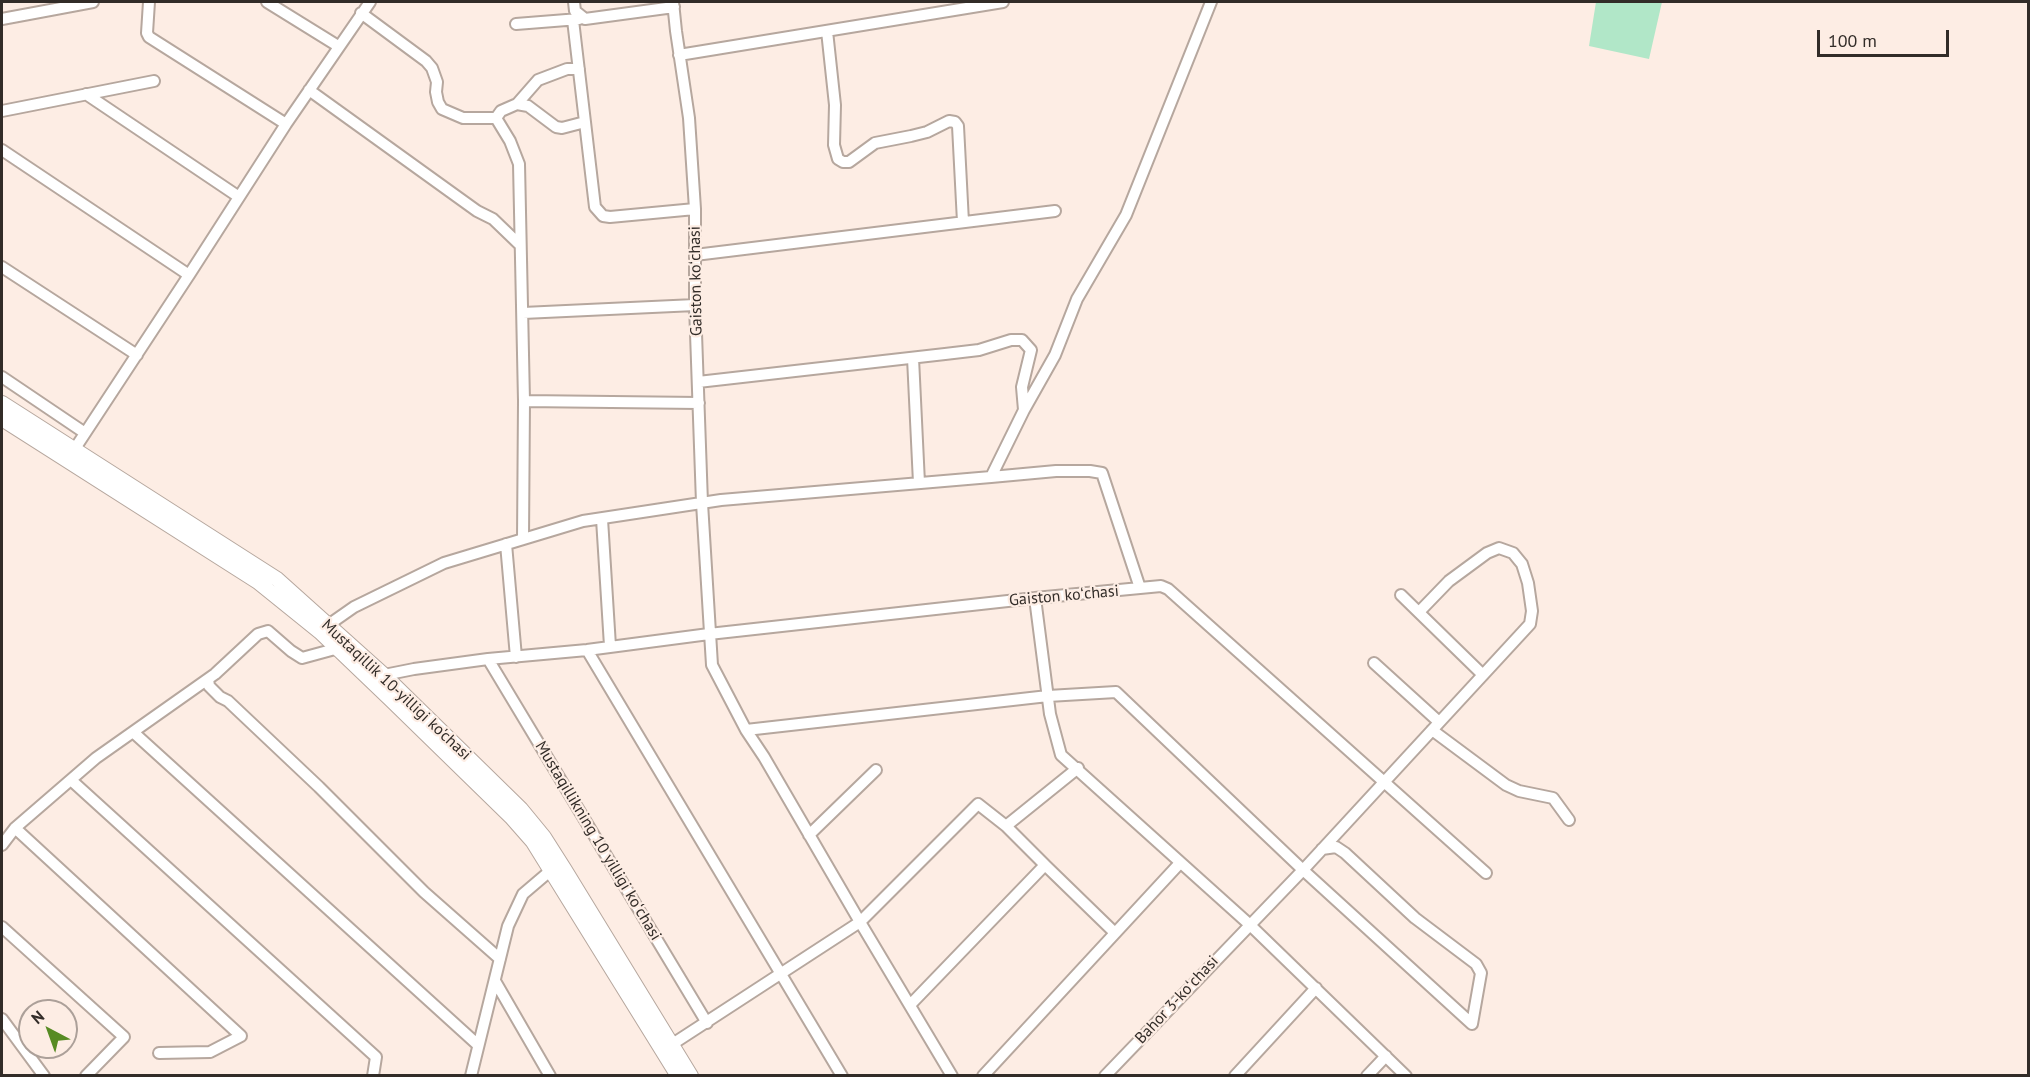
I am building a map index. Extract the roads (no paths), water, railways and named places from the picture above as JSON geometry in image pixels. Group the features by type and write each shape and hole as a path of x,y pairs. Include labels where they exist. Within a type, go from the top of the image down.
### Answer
{"main road":[{"name":"Mustaqillik 10-yilligi ko'chasi","path":"2,403 278,579 324,629 335,649 391,700 511,818 532,842 678,1076"},
{"name":"Mustaqillik 10-yilligi ko'chasi","path":"2,419 258,582 384,675 521,809 544,837 691,1076"}],"street":[{"path":"2,19 58,5 93,2"},
{"path":"149,2 147,33 149,37 286,124"},
{"path":"267,2 338,46"},
{"path":"74,450 286,124 370,2"},
{"path":"574,2 575,11 585,19"},
{"path":"679,55 1003,2"},
{"path":"991,477 1024,410 1055,355 1077,299 1126,215 1211,2"},
{"path":"516,24 585,19 674,4"},
{"name":"Gaiston koʻchasi","path":"674,4 689,118 694,208 702,503 709,634"},
{"path":"361,13 426,61 432,68 437,82 438,102 442,109 463,118 496,118"},
{"path":"573,20 594,207 603,216 610,218 694,208"},
{"path":"827,31 835,105 834,145 838,159 849,162 875,143 927,132 950,121 955,122 958,126 963,222"},
{"path":"496,118 501,111 517,104 538,80 567,69 579,69"},
{"path":"2,111 154,81"},
{"path":"309,90 477,211 493,219 520,245"},
{"path":"86,94 239,197"},
{"path":"517,104 528,106 556,127 568,127 585,122"},
{"path":"496,118 510,141 519,164 525,401 523,539"},
{"path":"2,150 189,275"},
{"path":"695,255 1055,211"},
{"path":"2,267 137,355"},
{"path":"523,313 695,305"},
{"path":"698,382 979,350 997,343 1022,340 1031,350 1022,387 1024,410"},
{"path":"913,358 919,483"},
{"path":"2,377 85,433"},
{"path":"525,401 699,403"},
{"path":"324,629 354,606 444,562 583,521 702,503 1056,471 1102,473 1140,588"},
{"path":"602,519 610,646"},
{"path":"506,544 516,657"},
{"name":"Bahor 3-koʻchasi","path":"1106,1076 1303,870 1530,624 1532,611 1528,583 1522,564 1513,553 1499,548 1487,553 1449,581 1419,612"},
{"name":"Gaiston koʻchasi","path":"384,675 488,659 1161,586 1168,589 1357,755 1486,873"},
{"path":"1401,595 1483,675"},
{"path":"1035,598 1050,714 1061,755 1249,924 1406,1076"},
{"path":"2,845 15,828 96,758 207,679 258,634 268,631 302,658 335,649"},
{"path":"709,634 712,665 746,730 952,1076"},
{"path":"587,650 842,1076"},
{"name":"Mustaqillikning 10 yilligi koʻchasi","path":"488,659 707,1023"},
{"path":"1374,663 1436,726 1506,785 1519,791 1553,798 1569,820"},
{"path":"207,679 209,686 220,697 228,701 319,787 424,892 500,959"},
{"path":"746,730 1048,696 1116,692 1303,870 1472,1024 1481,973 1476,964 1415,918 1345,853 1336,847 1322,849"},
{"path":"133,732 478,1045"},
{"path":"1006,826 1078,768"},
{"path":"809,835 876,770"},
{"path":"71,780 376,1057 373,1076"},
{"path":"671,1045 860,922 978,804 1006,826 1115,933"},
{"path":"15,828 240,1036 210,1052 159,1053"},
{"path":"983,1076 1180,863"},
{"path":"910,1005 1045,865"},
{"path":"471,1076 508,926 523,894 550,871"},
{"path":"2,927 124,1037 86,1076"},
{"path":"495,981 550,1076"},
{"path":"1235,1076 1316,988"},
{"path":"2,1019 44,1076"},
{"path":"1367,1076 1386,1056"}]}
